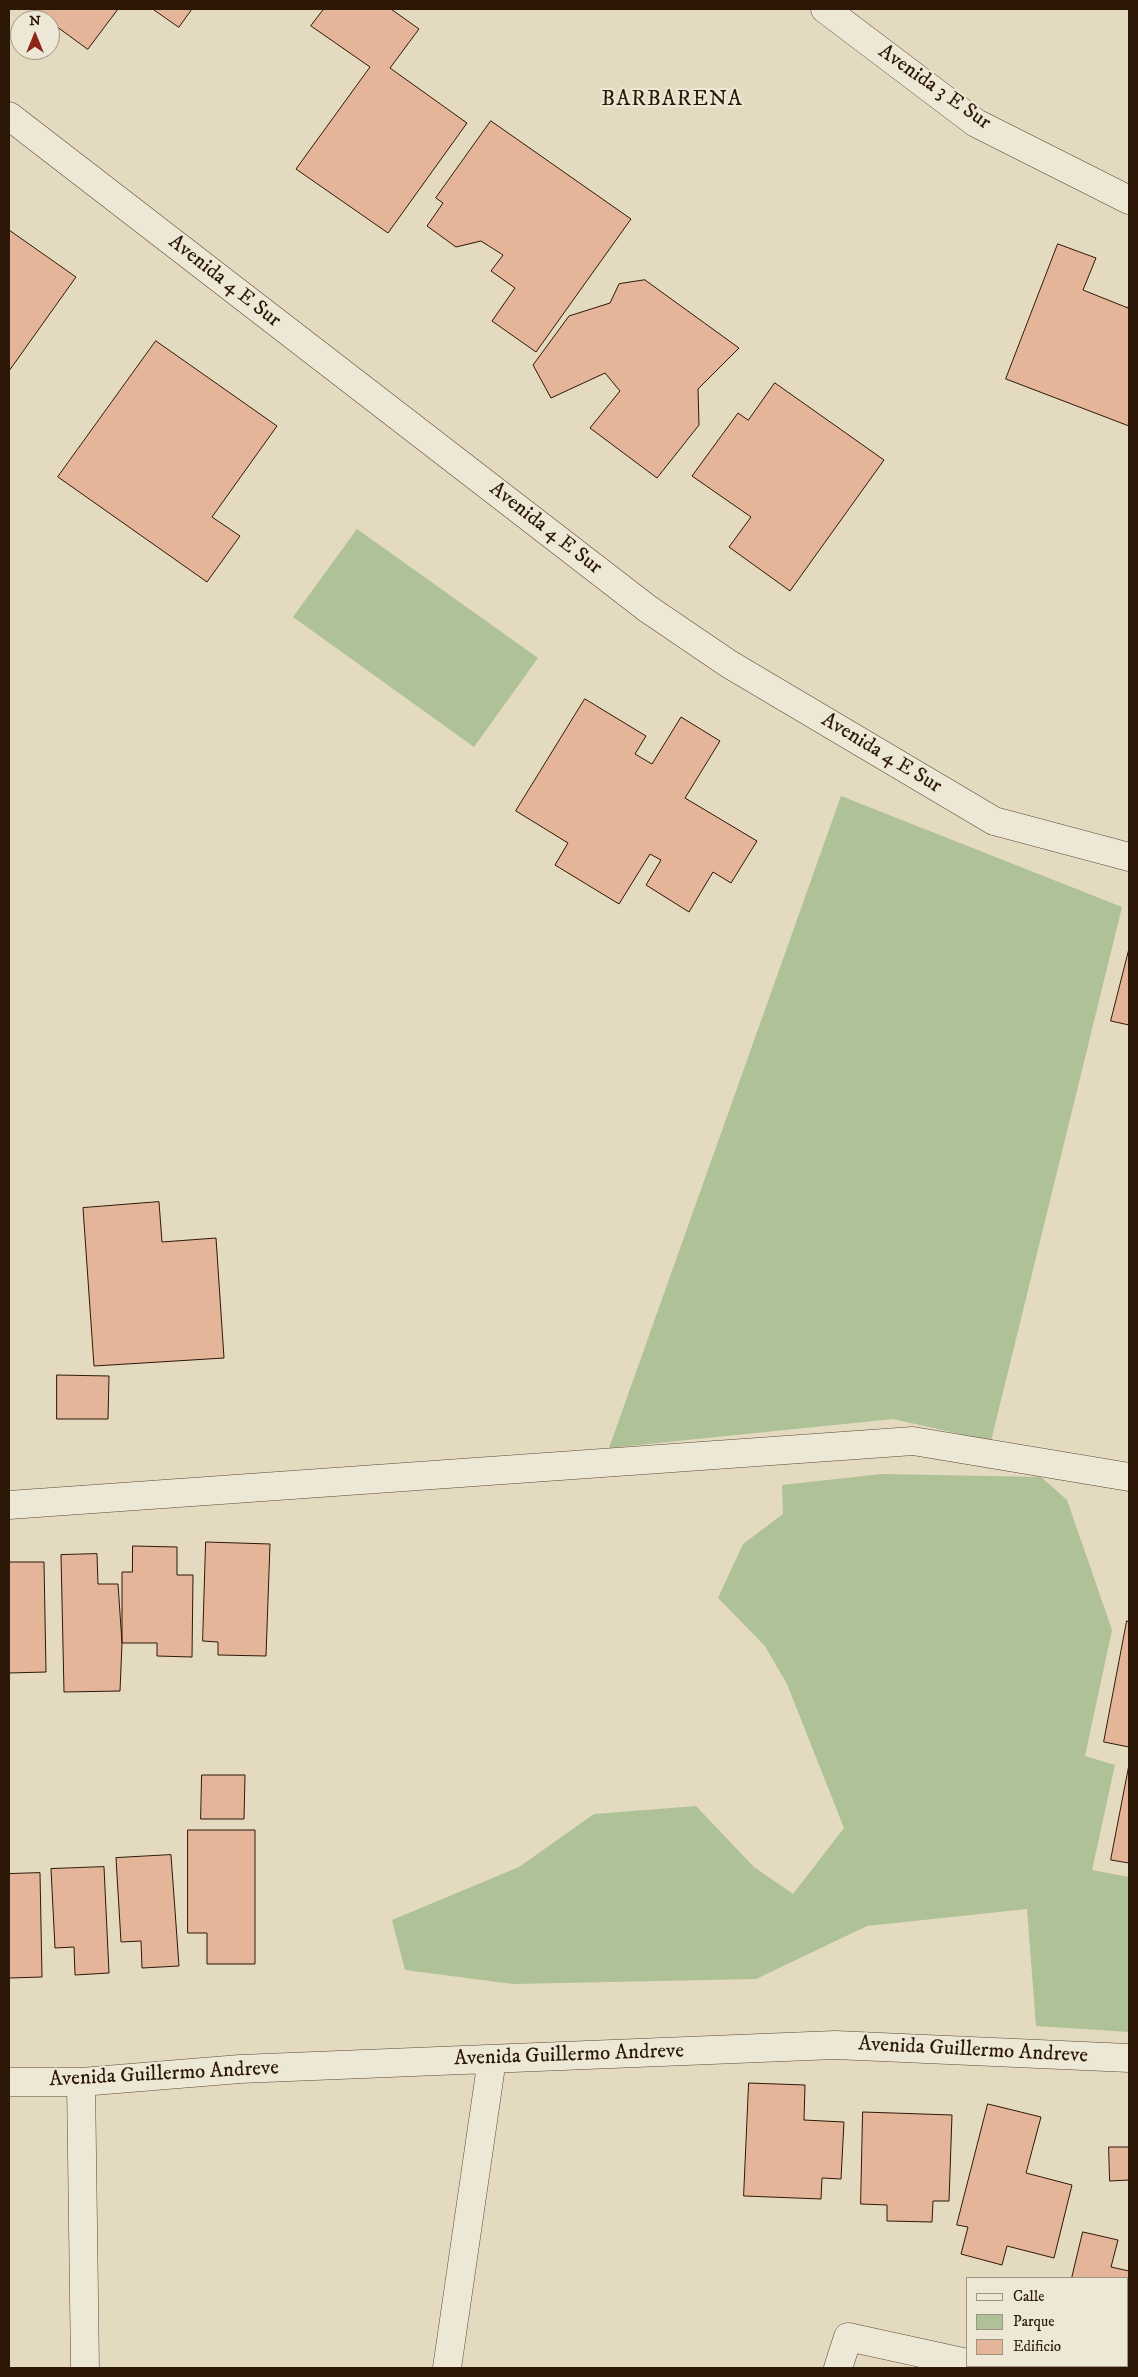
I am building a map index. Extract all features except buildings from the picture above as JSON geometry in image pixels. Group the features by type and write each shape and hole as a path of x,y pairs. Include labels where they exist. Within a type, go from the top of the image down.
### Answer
{"street":[{"name":"Avenida 3 E Sur","path":"825,9 976,123 1129,200"},
{"name":"Avenida 4 E Sur","path":"9,116 648,608 728,664 994,821 1129,858"},
{"path":"9,1505 913,1441 1129,1477"},
{"name":"Avenida Guillermo Andreve","path":"9,2082 81,2082 240,2069 835,2045 1129,2058"},
{"path":"447,2368 492,2059"},
{"path":"81,2082 85,2368"},
{"path":"838,2368 848,2337 966,2363"}],"green space":[{"path":"357,529 538,658 474,747 293,617"},
{"path":"841,796 1122,907 991,1441 893,1419 609,1448"},
{"path":"882,1474 1041,1477 1067,1500 1112,1630 1085,1756 1115,1765 1092,1870 1129,1877 1129,2032 1036,2026 1027,1909 867,1926 756,1979 513,1984 405,1970 392,1920 519,1867 594,1814 696,1806 754,1867 793,1894 844,1828 787,1684 765,1646 718,1598 743,1544 783,1514 782,1485"}],"district":[{"name":"BARBARENA","path":"672,100"}]}
